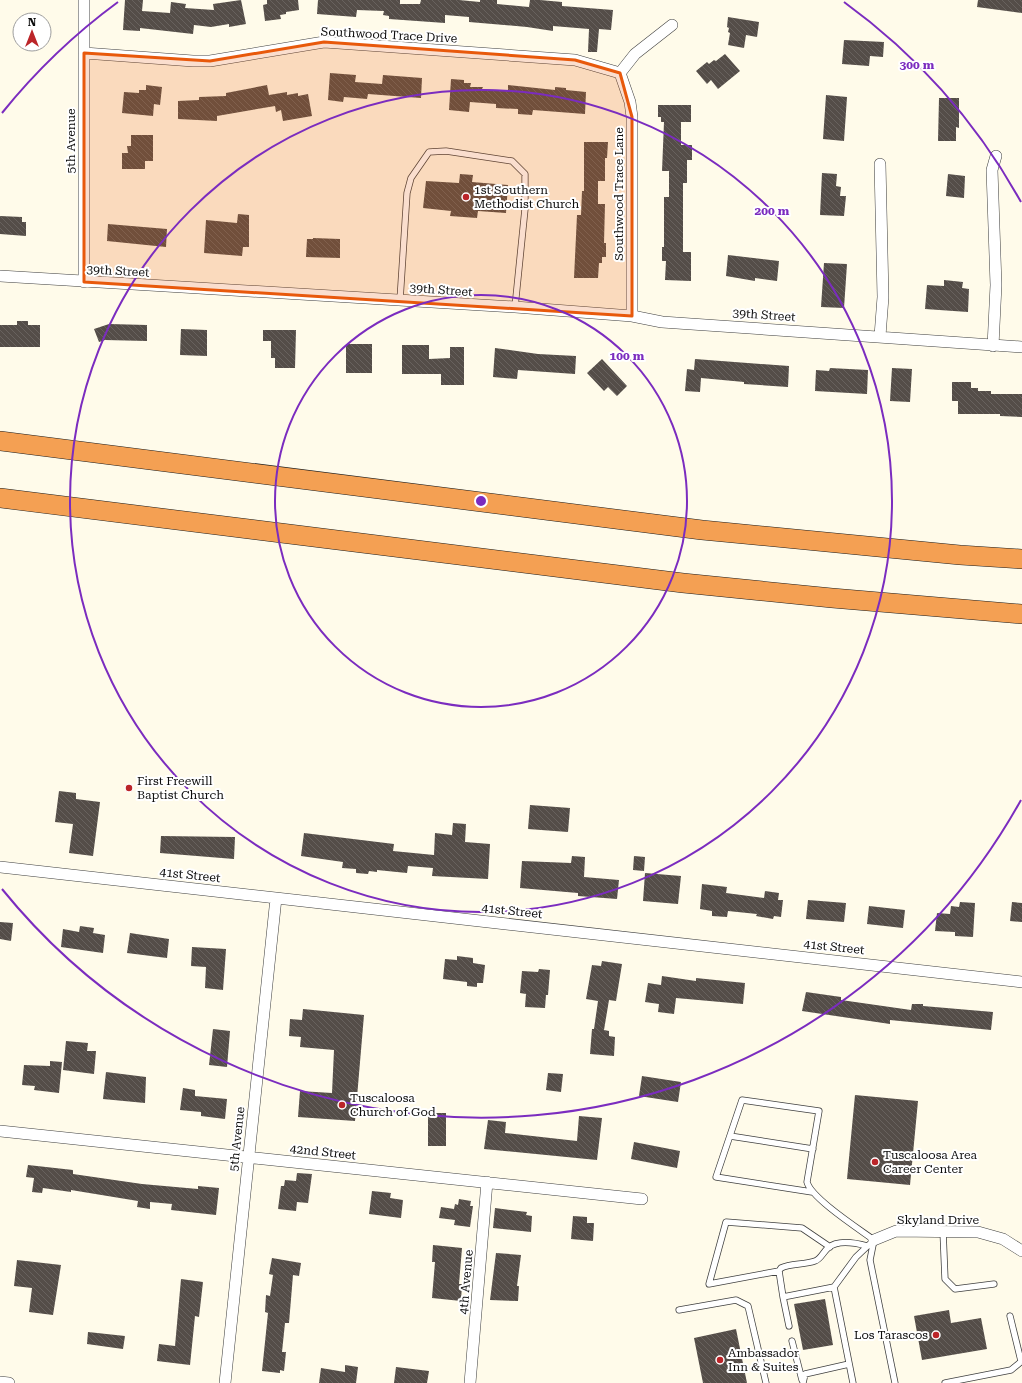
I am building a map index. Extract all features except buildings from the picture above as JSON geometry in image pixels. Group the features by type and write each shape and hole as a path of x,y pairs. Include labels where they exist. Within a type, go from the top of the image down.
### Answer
{"highway":[{"path":"0,441 702,530 960,555 1022,559"},
{"path":"0,498 683,583 832,598 1022,614"}],"street":[{"name":"5th Avenue","path":"84,0 84,282"},
{"path":"620,73 635,54 672,25"},
{"name":"Southwood Trace Drive","path":"84,53 210,61 324,42 575,60 620,73"},
{"name":"Southwood Trace Lane","path":"620,73 630,102 632,117 632,316"},
{"path":"994,346 996,285 992,170 996,156"},
{"path":"880,164 883,297 880,336"},
{"name":"39th Street","path":"0,276 515,307 632,316 662,322 1022,347"},
{"name":"41st Street","path":"0,867 1022,982"},
{"name":"5th Avenue","path":"225,1383 276,898"},
{"name":"42nd Street","path":"0,1131 642,1198"},
{"name":"4th Avenue","path":"470,1383 487,1182"},
{"name":"Skyland Drive","path":"871,1243 896,1231 978,1232 1003,1239 1022,1251"},
{"path":"0,1382 9,1383"}],"lane":[{"path":"400,300 405,208 412,178 430,152 446,151 512,161 525,174 526,192 515,307"},
{"path":"812,1192 716,1177 742,1100 819,1111 808,1182 812,1192 871,1243"},
{"path":"730,1136 813,1149"},
{"path":"830,1247 802,1228 726,1222 709,1284 779,1271 784,1267 818,1259 830,1247 846,1242 871,1243"},
{"path":"943,1231 945,1279 955,1289 994,1284"},
{"path":"784,1297 834,1287 856,1257 871,1243"},
{"path":"871,1243 870,1260 895,1383"},
{"path":"779,1271 789,1326"},
{"path":"834,1287 853,1383"},
{"path":"679,1310 736,1300 748,1306 766,1383"},
{"path":"945,1383 1011,1370 1016,1367 1021,1361 1010,1316"},
{"path":"792,1341 803,1382"},
{"path":"803,1382 805,1374 849,1364"}],"highlighted area":[{"path":"324,42 575,60 620,73 632,117 632,316 84,282 84,53 210,61"}],"place":[{"name":"1st Southern Methodist Church","path":"466,197"},
{"name":"First Freewill Baptist Church","path":"129,788"},
{"name":"Tuscaloosa Church of God","path":"342,1105"},
{"name":"Tuscaloosa Area Career Center","path":"875,1162"},
{"name":"Los Tarascos","path":"936,1335"},
{"name":"Ambassador Inn & Suites","path":"720,1360"}]}
